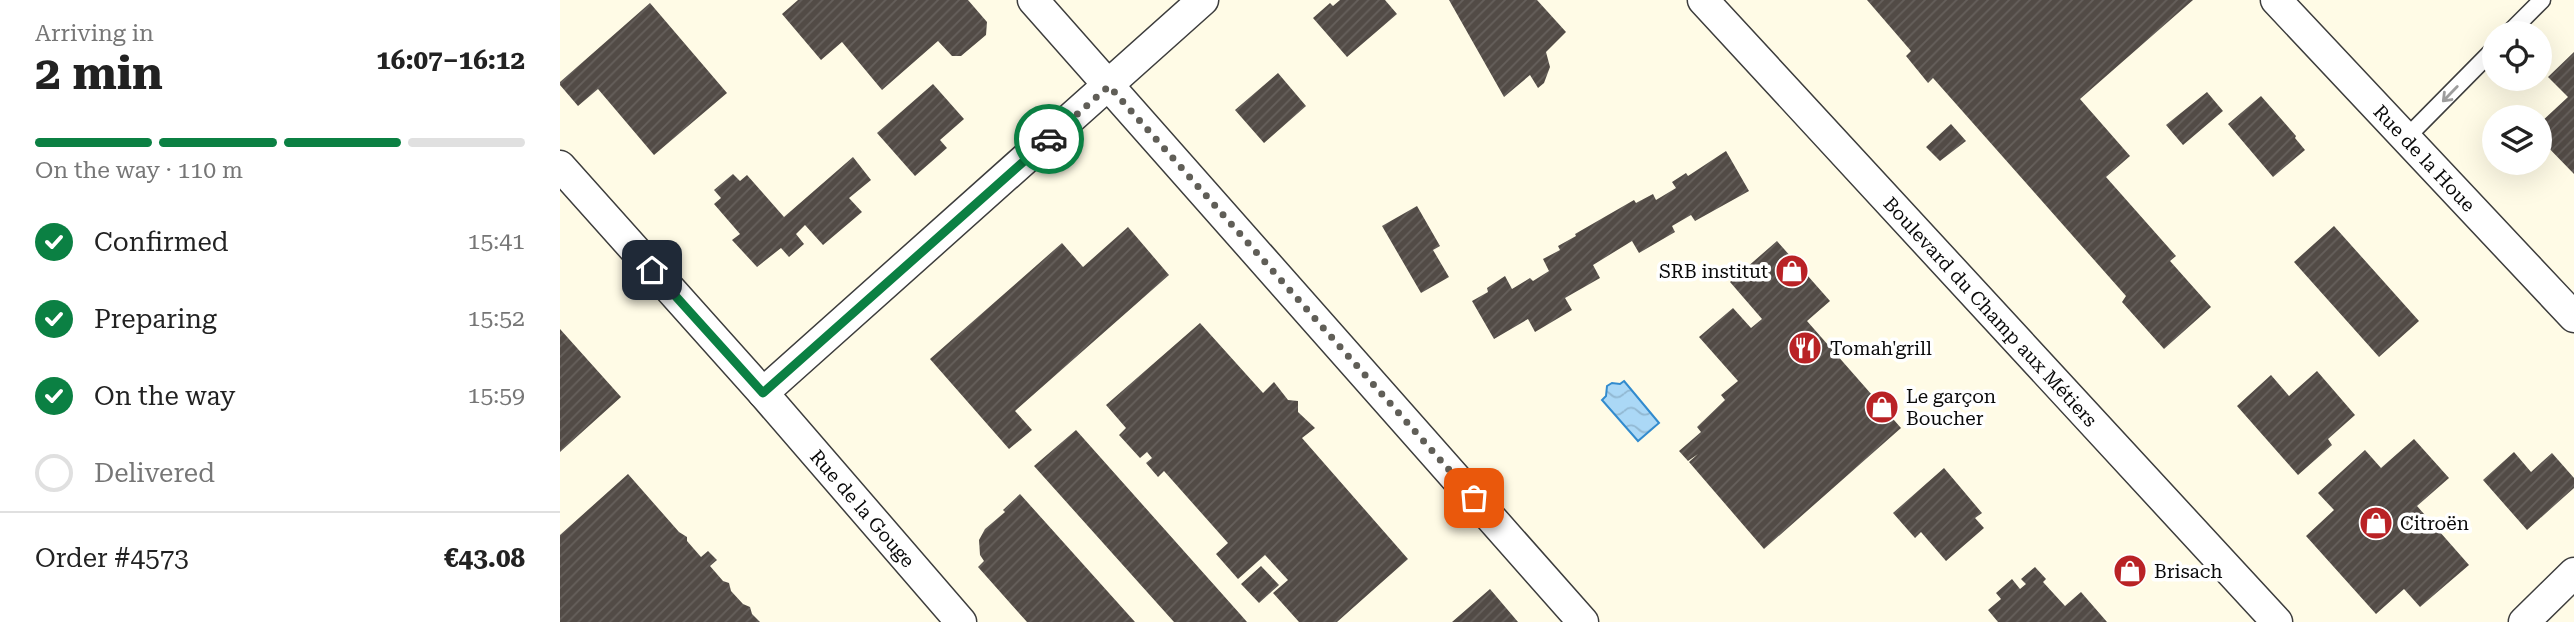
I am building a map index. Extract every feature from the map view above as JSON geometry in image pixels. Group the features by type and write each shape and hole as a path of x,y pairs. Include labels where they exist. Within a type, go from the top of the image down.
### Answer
{"street":[{"path":"1033,0 1583,622"},
{"path":"763,393 1203,0"},
{"name":"Boulevard du Champ aux Métiers","path":"1703,0 2277,622"},
{"name":"Rue de la Houe","path":"2276,0 2574,317"},
{"name":"Rue de la Gouge","path":"560,166 763,393 961,622"},
{"path":"2524,622 2574,573"}],"lane":[{"path":"2521,21 2542,0"},
{"path":"2406,138 2482,61"}],"water":[{"path":"1624,381 1659,423 1638,441 1602,400 1606,396 1607,386"}],"building":[{"path":"798,0 968,0 987,22 986,35 961,56 952,56 938,41 882,90 842,42 821,60 782,14"},
{"path":"1340,0 1385,0 1397,14 1347,57 1313,18 1330,3 1333,6"},
{"path":"1449,0 1537,0 1566,32 1546,52 1550,67 1544,83 1538,88 1530,75 1504,97"},
{"path":"1867,0 2193,0 2080,99 2130,156 2106,177 2176,256 2170,261 2211,307 2164,349 2122,302 2126,296 1933,78 1928,83 1906,56 1911,51"},
{"path":"650,3 727,93 654,155 598,89 578,106 560,85 560,82"},
{"path":"2574,52 2574,174 2552,151 2552,112 2568,97 2552,81 2552,73"},
{"path":"1278,73 1306,106 1264,143 1235,110"},
{"path":"933,84 964,119 940,140 947,148 915,176 877,133"},
{"path":"2207,92 2223,111 2183,145 2166,125"},
{"path":"2261,96 2305,150 2273,177 2228,124"},
{"path":"1951,124 1966,141 1940,161 1926,147"},
{"path":"1726,151 1749,191 1695,221 1691,215 1672,226 1675,232 1639,253 1632,241 1593,265 1600,278 1565,298 1572,310 1535,332 1528,319 1494,339 1472,301 1488,292 1487,288 1505,276 1512,289 1530,278 1533,281 1549,271 1543,259 1560,250 1558,246 1576,236 1575,234 1634,200 1636,203 1653,194 1656,200 1676,188 1672,182 1686,173 1688,176"},
{"path":"853,157 871,180 849,198 862,212 823,245 805,225 796,234 804,244 789,257 781,248 757,267 732,240 740,234 714,204 721,198 714,190 733,174 740,181 747,175 784,217"},
{"path":"1417,206 1440,246 1433,250 1449,277 1421,293 1382,226"},
{"path":"2334,226 2419,321 2379,357 2294,262"},
{"path":"1128,227 1169,275 1015,411 1032,430 1009,449 930,359 1062,243 1083,267"},
{"path":"1777,241 1830,301 1807,321 1901,428 1764,549 1689,462 1698,454 1688,461 1679,451 1701,432 1697,427 1725,400 1721,395 1738,381 1699,337 1733,308 1751,328 1762,319 1730,282"},
{"path":"1200,323 1263,393 1274,382 1288,400 1298,401 1298,412 1315,428 1302,438 1408,559 1337,622 1299,622 1273,593 1288,580 1265,555 1238,579 1216,554 1228,543 1164,471 1158,477 1146,463 1152,458 1147,452 1140,458 1119,435 1126,428 1106,405"},
{"path":"560,329 621,397 560,452"},
{"path":"2317,371 2355,415 2328,439 2332,445 2298,475 2237,406 2271,375 2289,396"},
{"path":"1076,430 1247,622 1174,622 1034,466"},
{"name":"Citroën","path":"2414,439 2449,478 2417,506 2469,565 2420,607 2404,589 2376,614 2306,536 2334,510 2318,493 2365,450 2381,468"},
{"path":"2514,452 2531,472 2552,453 2574,478 2574,488 2527,530 2483,480"},
{"path":"1944,468 1982,513 1975,518 1984,528 1946,561 1921,532 1915,538 1893,513"},
{"path":"628,474 679,532 687,537 687,541 701,557 708,551 717,560 710,566 723,581 729,583 731,591 743,604 750,607 752,614 760,622 560,622 560,535"},
{"path":"1020,494 1135,622 1027,622 978,567 984,561 980,555 979,540 985,529 1005,512 1003,510"},
{"path":"1261,566 1279,585 1259,603 1241,584"},
{"path":"2035,567 2046,579 2043,582 2065,606 2081,592 2107,622 1998,622 1988,610 2001,599 1996,593 2012,579 2020,589 2026,584 2021,579"},
{"path":"1490,589 1518,622 1452,622"}],"way so far":[{"path":"1049,139 1109,86 1474,498"}],"place":[{"name":"SRB institut","path":"1792,271"},
{"name":"Tomah'grill","path":"1805,348"},
{"name":"Le garçon Boucher","path":"1882,407"},
{"name":"Citroën","path":"2376,523"},
{"name":"Brisach","path":"2130,571"}],"route":[{"path":"652,270 763,393 1049,139"}]}
